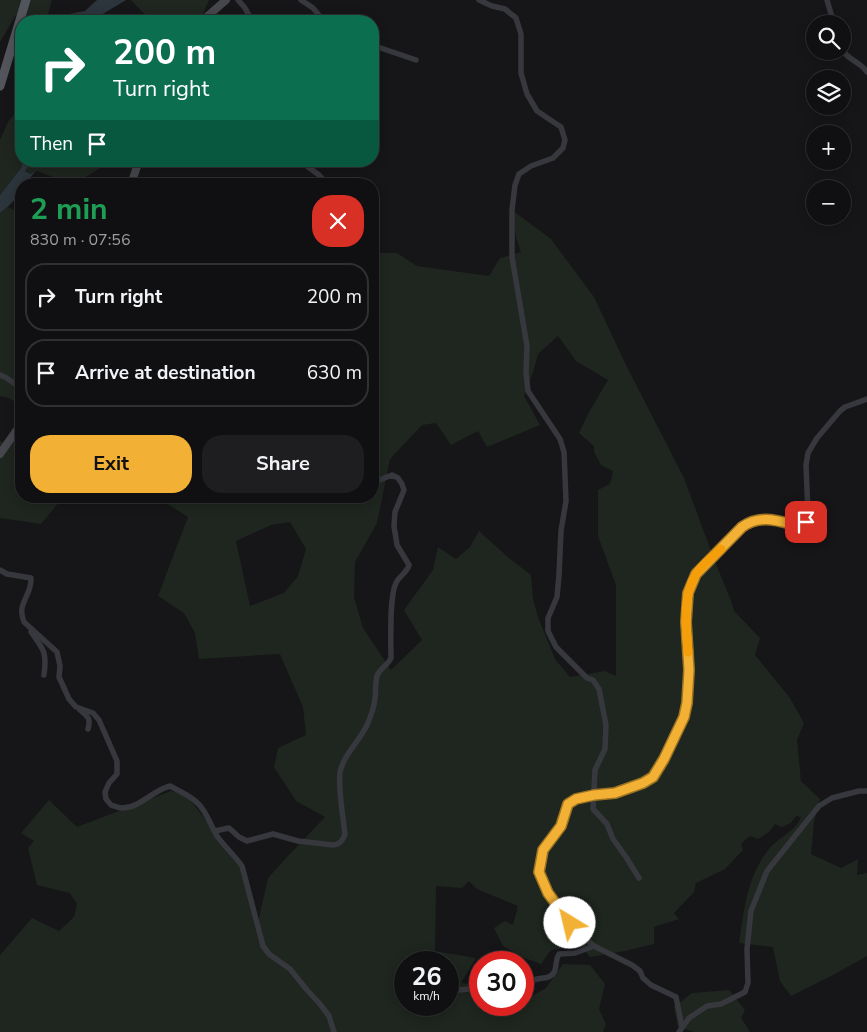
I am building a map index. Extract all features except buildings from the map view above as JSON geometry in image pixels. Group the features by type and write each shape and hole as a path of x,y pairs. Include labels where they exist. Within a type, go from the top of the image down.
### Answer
{"main road":[{"path":"21,15 26,0"},
{"path":"0,86 15,36"}],"street":[{"path":"209,15 226,0"},
{"path":"238,0 249,15"},
{"path":"301,0 313,8 319,15"},
{"path":"479,0 505,9 516,18 521,34 521,73 527,94 537,111 560,127 565,140 563,148 553,158 531,166 519,174 515,185 512,210 512,257 527,346 526,372 528,392 560,440 564,452 566,501 561,531 560,575 557,597 548,618 548,631 556,647 587,678 593,680 599,689 604,711 606,738 605,749 595,770 593,809 607,824 614,839 639,878"},
{"path":"827,0 831,15"},
{"path":"379,47 416,60"},
{"path":"851,59 864,67 867,72"},
{"path":"308,167 322,178"},
{"path":"0,375 15,384"},
{"path":"680,1029 676,997 651,985 644,978 640,970 632,965 594,946 570,923 548,893 539,872 543,850 561,826 568,804 576,799 615,793 643,783 653,777 664,759 684,717 687,703 689,670 686,622 687,602 688,593 696,574 749,522 769,519 799,526 806,522 808,513 806,465 808,453 817,438 840,411 867,399"},
{"path":"0,454 15,433"},
{"path":"215,831 230,828 240,837 247,840 273,834 298,841 338,845 343,839 345,834 340,782 341,772 345,758 367,725 374,702 377,677 391,658 392,597 396,582 408,570 409,565 397,545 394,526 395,512 404,490 402,484 398,478 392,475 379,480"},
{"path":"0,570 7,574 31,578 32,586 21,609 21,615 45,651 44,675"},
{"path":"24,622 57,652 61,683 76,707 89,717 88,729"},
{"path":"76,707 93,713 99,720 117,761 117,774 105,792 106,799 110,805 123,808 134,805 170,786 194,800 201,808 224,845 242,866 263,946 268,954 290,969 320,1004 329,1016 334,1032"},
{"path":"680,1029 689,1018 707,1006 721,1004 745,992 748,982 747,949 751,911 767,871 819,806 832,798 859,791 867,791"},
{"path":"534,980 550,977 555,970 556,959 559,954 575,953 594,946"}],"shaded area":[{"path":"0,0 52,0 48,15 15,15 0,42"},
{"path":"97,0 126,0 101,15 64,15 85,11"},
{"path":"131,0 209,0 202,15 145,15"},
{"path":"15,113 15,167 21,167 0,195 0,140 8,122"},
{"path":"27,167 102,167 84,178 56,178 37,171 31,174 25,170"},
{"path":"28,167 25,171 31,174 36,170 30,178 15,178 15,199 0,213 0,195 21,168"},
{"path":"8,207 15,210 15,402 0,396 0,213"},
{"path":"512,210 551,239 594,297 626,365 684,478 734,611 760,638 755,655 790,698 804,723 797,740 801,781 820,799 814,822 811,854 841,868 858,859 857,875 867,873 867,956 791,996 780,981 773,947 739,943 751,882 769,849 799,822 801,817 796,816 791,823 782,827 775,824 769,832 758,839 750,836 741,844 743,850 725,869 696,883 694,892 674,913 679,919 654,927 654,944 590,957 581,946 551,950 541,964 534,961 534,951 512,951 503,946 494,928 505,921 513,925 518,906 477,889 469,881 462,888 436,886 435,951 394,951 394,1016 459,1016 459,955 469,957 469,970 461,983 469,984 469,1016 534,1016 534,995 546,988 563,964 590,965 605,984 599,1009 606,1024 603,1032 0,1032 0,955 32,918 59,931 74,917 77,904 70,893 37,885 28,848 34,841 21,833 49,800 77,827 171,791 187,796 242,866 256,931 268,878 325,817 296,801 274,767 278,748 306,735 303,707 280,654 199,659 195,633 184,613 158,596 188,517 166,503 379,503 379,253 397,253 417,266 489,276 500,258 521,252 516,237","holes":["558,336 576,361 608,380 579,433 594,446 594,452 601,465 613,471 610,484 598,490 598,536 616,585 616,676 605,671 570,677 555,659 538,617 533,599 531,575 479,531 470,547 456,559 438,547 433,570 404,610 422,640 391,670 363,628 354,597 355,562 377,523 390,459 422,425 436,423 451,445 478,431 487,447 540,425 524,396 538,354","290,522 306,549 298,576 284,593 250,606 236,541 271,525"]},
{"path":"15,432 15,503 58,503 41,524 0,518 0,441 6,444"},
{"path":"729,990 745,1010 741,1018 749,1032 694,1032 678,1027 674,1007 692,993"}],"slow traffic":[{"path":"688,652 686,622 688,593 696,574 721,549"}],"route":[{"path":"570,923 548,893 539,872 543,850 561,826 568,804 576,799 615,793 643,783 653,777 664,759 684,717 687,703 689,670 686,622 687,602 688,593 696,574 749,522 769,519 799,526 806,522"}]}
